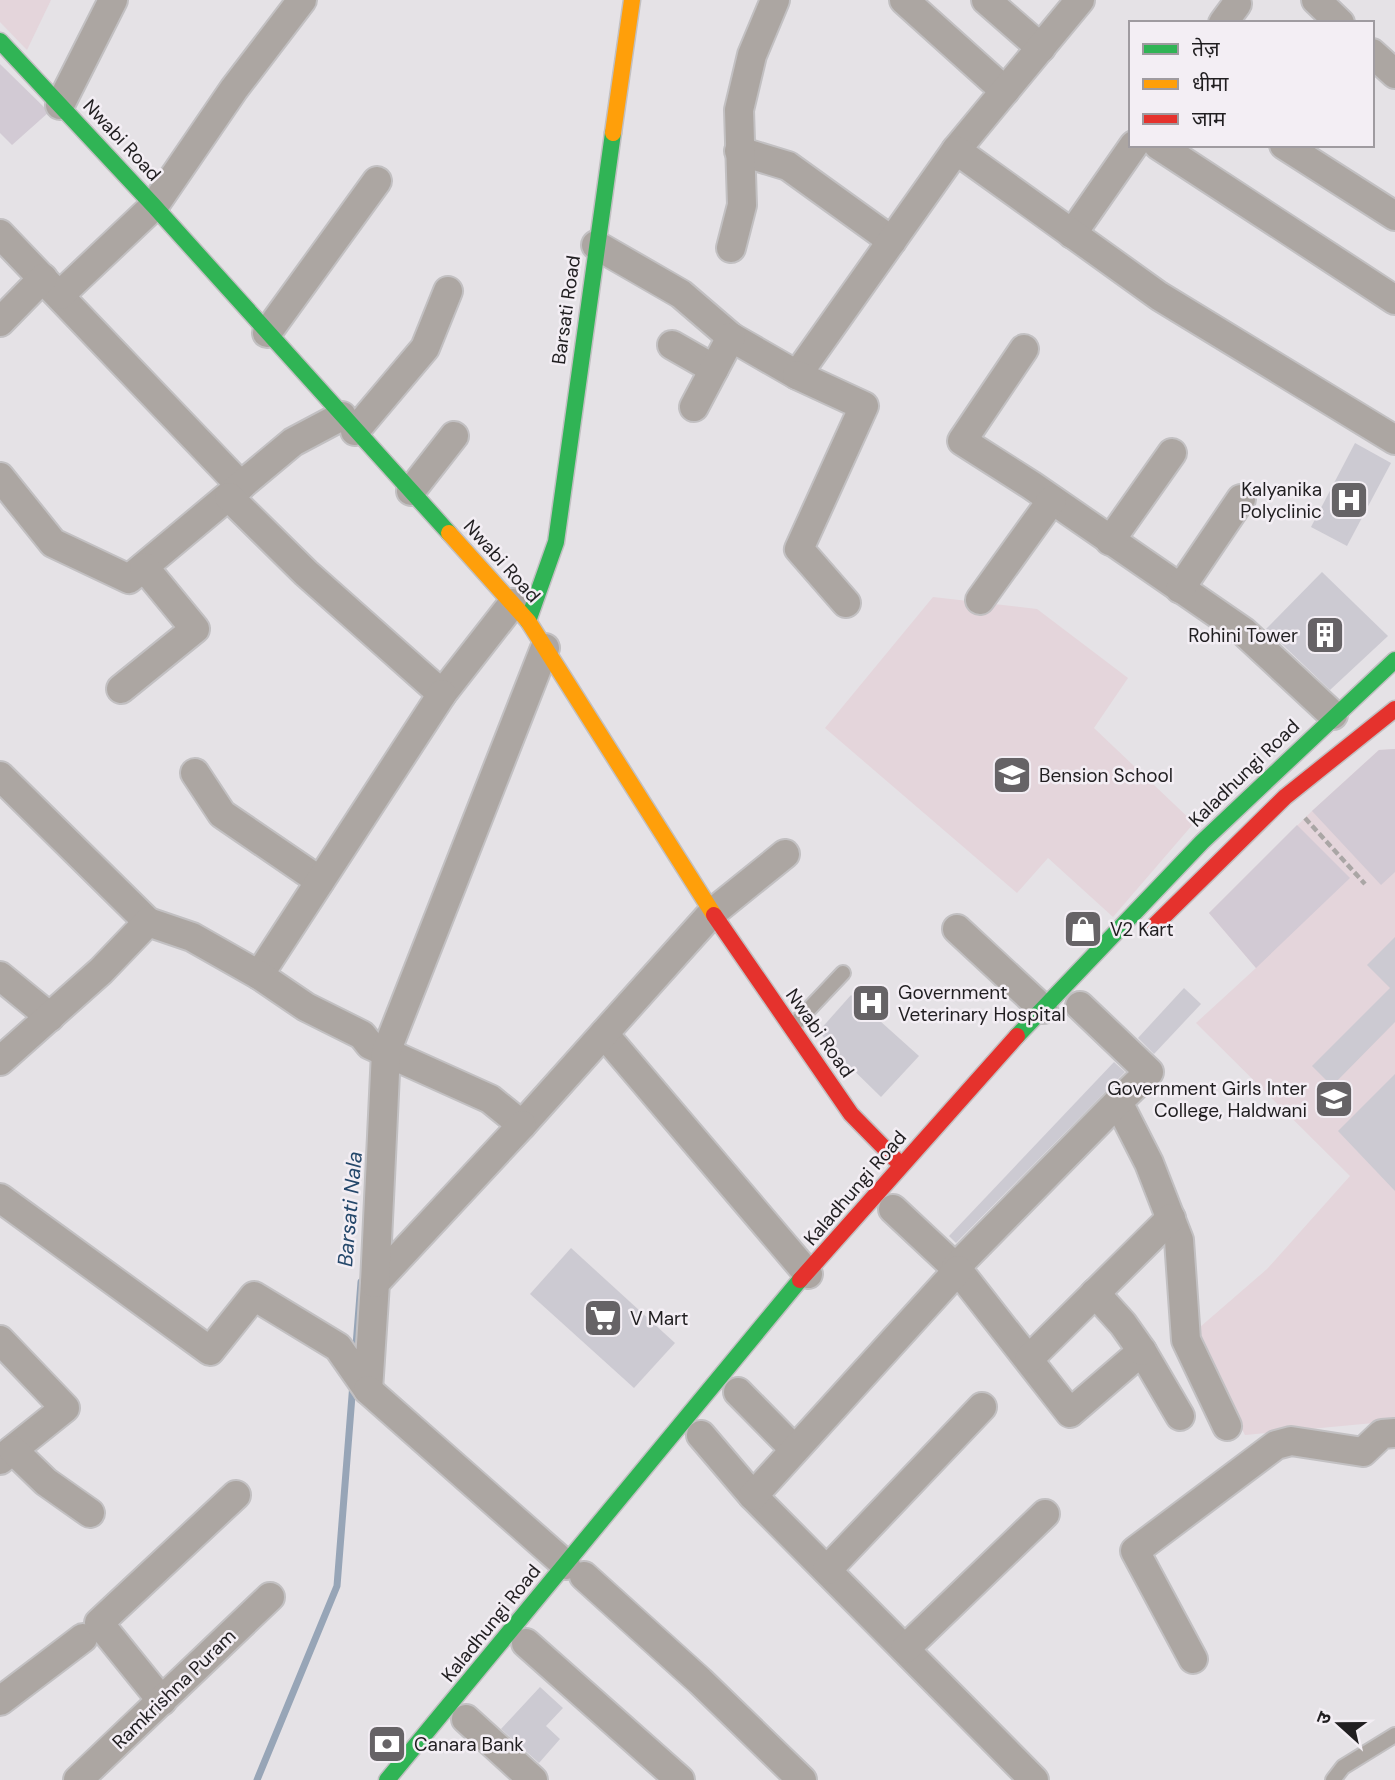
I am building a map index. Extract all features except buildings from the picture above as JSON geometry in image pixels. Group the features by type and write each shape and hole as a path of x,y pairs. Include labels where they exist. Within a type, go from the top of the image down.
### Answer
{"street":[{"path":"60,105 113,0"},
{"path":"0,322 154,206 234,89 302,0"},
{"name":"Barsati Road","path":"521,612 556,542 632,0"},
{"path":"731,248 742,205 739,110 752,55 775,0"},
{"path":"904,0 1005,91"},
{"path":"797,375 956,150 1080,0"},
{"path":"1315,0 1338,21"},
{"path":"1002,5 1041,48"},
{"name":"Nwabi Road","path":"0,41 154,206 348,424 521,612 712,913 851,1114 919,1180"},
{"path":"1374,55 1395,74"},
{"path":"1072,234 1133,147"},
{"path":"1161,147 1395,300"},
{"path":"1287,147 1395,216"},
{"path":"956,150 1159,296 1390,440 1395,440"},
{"path":"739,151 788,166 892,242"},
{"path":"267,333 377,181"},
{"path":"0,234 51,286 306,573 442,694"},
{"path":"596,245 681,294 731,337 797,375 864,406 799,548 846,603"},
{"path":"0,477 53,543 129,579 293,442 348,424 425,348 448,291"},
{"path":"694,407 731,337"},
{"path":"672,345 715,369"},
{"path":"1024,349 962,441 1244,632 1333,715"},
{"path":"411,492 453,436"},
{"path":"1110,541 1172,453"},
{"path":"1180,589 1241,499"},
{"path":"980,600 1052,500"},
{"path":"121,688 195,628 144,567"},
{"path":"259,975 442,694 521,612"},
{"path":"359,1377 375,1283 378,1049 545,648"},
{"name":"Kaladhungi Road","path":"387,1780 462,1715 579,1573 670,1435 901,1165 1176,867 1333,715 1395,660"},
{"path":"1148,933 1285,797 1395,709"},
{"path":"195,773 222,814 320,881"},
{"path":"0,776 148,922 192,937 259,975 306,1007 362,1035 378,1049 490,1099 522,1125"},
{"path":"375,1283 522,1125 712,913 785,854"},
{"path":"0,1061 101,971 148,922"},
{"path":"957,929 1043,1009"},
{"path":"0,976 50,1017"},
{"path":"753,1496 957,1269 1149,1072 1079,1006"},
{"path":"604,1034 808,1274"},
{"path":"1118,1102 1149,1163 1179,1240 1185,1340 1227,1426"},
{"path":"0,1198 210,1351 254,1296 338,1347 359,1377 700,1681 802,1780"},
{"path":"893,1209 957,1269 1070,1413 1142,1351"},
{"path":"1029,1359 1171,1218"},
{"path":"1095,1293 1142,1351 1180,1416"},
{"path":"0,1340 65,1408 6,1455 90,1513"},
{"path":"739,1391 794,1449"},
{"path":"827,1570 982,1408"},
{"path":"1193,1659 1135,1552 1276,1445 1291,1441 1363,1452 1382,1434 1395,1433"},
{"path":"701,1436 753,1496 1034,1780"},
{"path":"162,1701 99,1623 236,1494"},
{"path":"905,1649 1045,1514"},
{"name":"Ramkrishna Puram","path":"78,1780 270,1597"},
{"path":"0,1701 83,1639"},
{"path":"526,1644 680,1780"},
{"path":"462,1715 533,1780"}],"lane":[{"path":"791,1028 843,973"},
{"path":"1333,1780 1343,1768 1395,1735"}],"path":[{"path":"1285,797 1365,884"}],"shaded area":[{"path":"0,0 51,0 27,50 0,22"},
{"path":"0,64 49,112 12,145 0,133"},
{"name":"Bension School","path":"933,597 1037,609 1128,678 1094,728 1194,823 1113,917 1048,858 1017,893 825,728"},
{"name":"Government Girls Inter College, Haldwani","path":"1395,749 1395,1421 1245,1435 1192,1334 1267,1269 1350,1176 1196,1023 1256,968 1209,913 1312,811 1379,750"},
{"path":"1395,749 1395,872 1381,885 1312,811 1379,750"},
{"path":"1297,825 1350,878 1256,968 1209,913"}],"waterway":[{"name":"Barsati Nala","path":"355,1358 361,1282"},
{"name":"Barsati Nala","path":"257,1780 337,1586 353,1383"}],"traffic: fast":[{"path":"0,41 154,206 449,533"},
{"path":"528,621 556,542 613,133"},
{"path":"1017,1036 1202,842 1395,660"},
{"path":"387,1780 800,1280"}],"traffic: slow":[{"path":"613,133 632,0"},
{"path":"449,533 528,621 714,915"}],"traffic: jam":[{"path":"1155,925 1285,797 1395,709"},
{"path":"714,915 851,1114 901,1165"},
{"path":"800,1280 1017,1036"}],"place":[{"name":"Kalyanika Polyclinic","path":"1349,500"},
{"name":"Rohini Tower","path":"1325,635"},
{"name":"Bension School","path":"1012,775"},
{"name":"V2 Kart","path":"1083,929"},
{"name":"Government Veterinary Hospital","path":"871,1003"},
{"name":"Government Girls Inter College, Haldwani","path":"1334,1099"},
{"name":"V Mart","path":"603,1318"},
{"name":"Canara Bank","path":"387,1744"}]}
